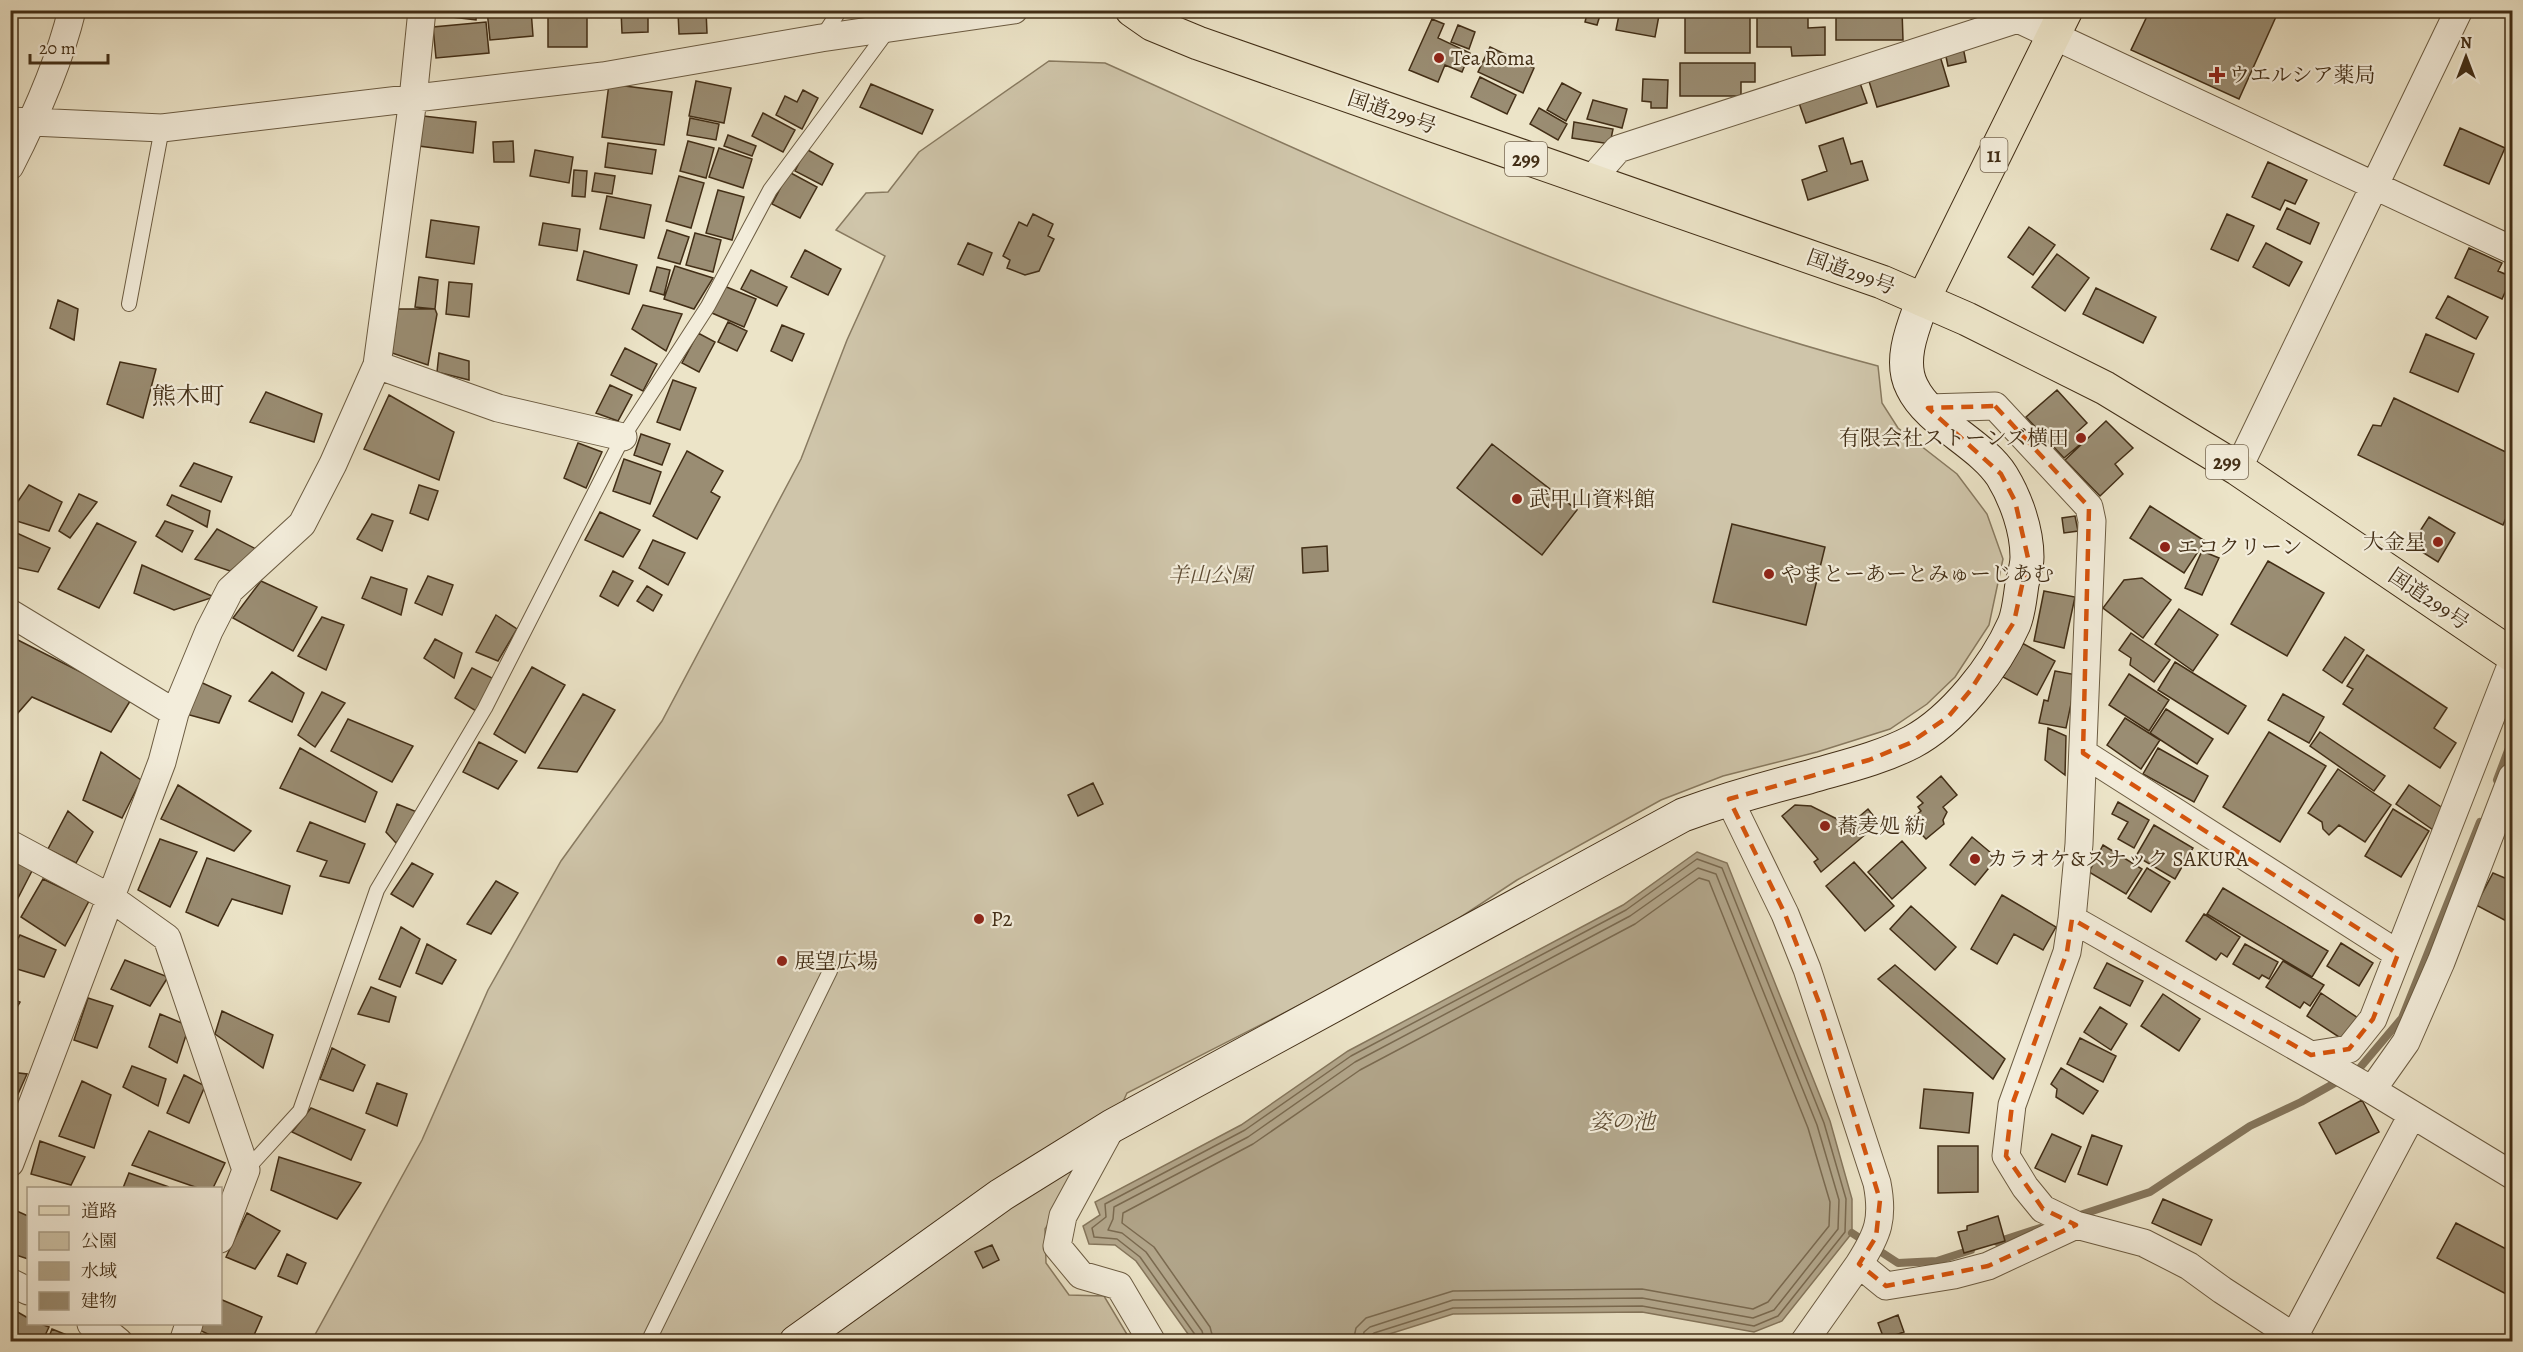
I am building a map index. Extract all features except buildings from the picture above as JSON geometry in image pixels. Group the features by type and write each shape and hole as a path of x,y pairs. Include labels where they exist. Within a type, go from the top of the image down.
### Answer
{"main road":[{"name":"国道299号","path":"1132,10 1152,24 1198,44 1882,282 1923,300 2105,388 2238,469 2512,655"},
{"name":"11","path":"1923,300 2060,22"}],"street":[{"path":"10,166 21,122 67,32 72,10"},
{"path":"10,1162 162,762 175,713 209,631 230,590 302,524 333,465 377,365 413,99 422,10"},
{"path":"21,122 162,128 603,76 821,38 1014,10"},
{"path":"2238,469 2459,10"},
{"path":"1590,181 1618,149 2018,19 2060,22 2375,184 2512,250"},
{"path":"796,1341 1001,1195 1112,1126 1683,815 1729,798 1869,760 1910,743 1931,731 1948,717 1994,659 2014,622 2028,558 2024,531 2015,501 2001,474 1928,408 1911,386 1906,355 1912,329 1923,300"},
{"path":"377,365 498,408 622,437"},
{"path":"1928,408 1995,406 2089,507 2091,521 2079,844 2072,919 2067,952 2012,1105 2006,1156 2025,1187 2043,1209 2076,1225 2144,1243 2189,1266 2222,1290 2299,1338 2412,1115"},
{"path":"10,613 175,713"},
{"path":"2311,1055 2349,1049 2373,1018 2512,663"},
{"path":"2083,753 2398,954"},
{"path":"2372,1090 2406,1042 2445,952 2512,777"},
{"path":"1729,798 1785,914 1807,969 1877,1183 1881,1219 1876,1237 1804,1341"},
{"path":"10,844 111,898 167,938 246,1170 222,1234"},
{"path":"2072,919 2372,1090 2512,1175"},
{"path":"1112,1126 1063,1216 1057,1246 1081,1275 1119,1286 1152,1341"},
{"path":"1859,1264 1886,1287 1954,1275 1988,1266 2076,1225"},
{"path":"10,1282 27,1290"},
{"path":"95,1325 119,1341"},
{"path":"183,1341 188,1325"}],"lane":[{"path":"821,38 840,10"},
{"path":"246,1170 300,1111 376,890 485,708 622,437 708,306 770,190 889,28"},
{"path":"129,304 162,128"},
{"path":"648,1341 830,971"}],"highlighted area":[{"path":"1995,406 2089,507 2083,753 2398,954 2373,1019 2349,1049 2311,1055 2072,919 2067,952 2012,1105 2006,1156 2043,1209 2076,1225 1988,1266 1886,1286 1859,1264 1876,1237 1880,1200 1823,1013 1785,914 1729,799 1869,760 1910,743 1948,717 1970,691 2014,622 2028,558 2015,501 2001,474 1928,408"}],"green space":[{"name":"羊山公園","path":"1049,61 1105,63 1390,190 1581,269 1679,305 1777,337 1878,366 1882,403 1898,428 1957,474 1987,514 2003,559 1989,625 1955,677 1927,704 1890,729 1817,752 1723,776 1661,800 1517,880 1423,942 1127,1093 1112,1126 1045,1229 1046,1263 1069,1295 1104,1296 1131,1341 311,1342 422,1140 488,990 561,861 662,721 801,459 847,340 885,256 836,230 866,193 888,192 919,152"}],"water":[{"name":"姿の池","path":"1697,852 1727,863 1830,1121 1852,1199 1852,1233 1782,1321 1754,1332 1642,1312 1453,1314 1367,1341 1193,1341 1136,1261 1115,1245 1089,1244 1083,1226 1100,1215 1095,1202 1241,1125 1348,1051 1623,905"}],"waterway":[{"path":"2497,780 2512,740"},
{"path":"2352,1073 2358,1070 2402,1018 2480,822"},
{"path":"2077,1216 2150,1192 2250,1126 2301,1102 2342,1079"},
{"path":"1997,1242 2040,1228"},
{"path":"1852,1233 1898,1263 1937,1261 1971,1250"}],"place":[{"name":"Tea Roma","path":"1439,58"},
{"name":"ウエルシア薬局","path":"2217,75"},
{"name":"有限会社ストーンズ横田","path":"2081,438"},
{"name":"武甲山資料館","path":"1517,499"},
{"name":"大金星","path":"2438,542"},
{"name":"エコクリーン","path":"2165,547"},
{"name":"やまとーあーとみゅーじあむ","path":"1769,574"},
{"name":"蕎麦処 紡","path":"1825,826"},
{"name":"カラオケ&スナック SAKURA","path":"1975,859"},
{"name":"P2","path":"979,919"},
{"name":"展望広場","path":"782,961"}],"district":[{"name":"熊木町","path":"188,396"}]}
